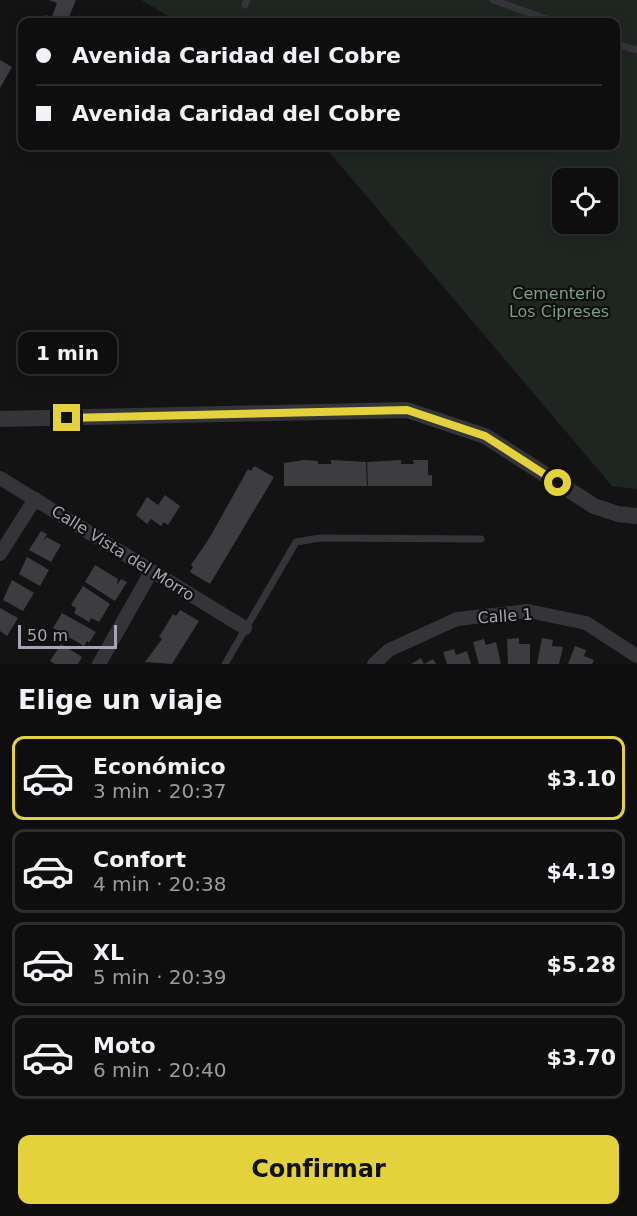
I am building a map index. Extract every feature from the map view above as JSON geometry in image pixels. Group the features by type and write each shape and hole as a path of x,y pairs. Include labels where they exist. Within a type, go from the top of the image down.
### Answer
{"street":[{"path":"0,419 407,410 485,436 594,506 618,514 637,516"},
{"name":"Calle Vista del Morro","path":"0,478 245,628"},
{"path":"0,554 35,499"},
{"path":"99,664 151,572"},
{"name":"Calle 1","path":"374,664 389,650 457,620 528,611 586,623 637,656"}],"lane":[{"path":"493,0 544,18"},
{"path":"620,45 637,50"},
{"path":"225,664 296,543 320,538 481,539"}],"green space":[{"name":"Cementerio Los Cipreses","path":"141,0 637,0 637,489 612,486 327,150 620,150 620,18 171,18"}],"building":[{"path":"49,0 76,0 69,18 44,18 45,15 52,17 57,3"},
{"path":"0,60 12,67 0,88"},
{"path":"304,460 318,461 318,464 331,464 331,460 366,462 367,486 284,486 284,463"},
{"path":"401,460 401,464 414,464 413,460 428,460 428,475 432,475 432,486 368,486 367,462"},
{"path":"254,466 274,477 210,584 190,572 193,567 191,565 210,537 248,469 251,471"},
{"path":"165,495 180,506 168,525 164,522 161,526 151,519 147,524 136,515 147,497 158,505"},
{"path":"41,531 47,534 43,541 47,537 61,545 51,562 29,550"},
{"path":"27,557 49,570 40,586 19,574"},
{"path":"95,565 118,579 117,585 121,579 127,582 115,601 85,582"},
{"path":"12,580 34,593 23,611 3,600"},
{"path":"83,586 110,604 99,622 91,618 89,622 74,613 76,608 71,605"},
{"path":"0,608 18,618 7,636 0,631"},
{"path":"180,610 199,621 172,664 145,662 162,639 159,637 173,614 176,616"},
{"path":"62,613 96,632 89,643 87,641 84,646 53,628"},
{"path":"519,638 519,644 530,644 530,664 508,664 507,639"},
{"path":"542,638 553,640 552,646 563,647 559,664 537,664"},
{"path":"484,639 486,645 496,642 501,664 479,664 473,642"},
{"path":"61,644 82,657 78,664 55,664 50,661"},
{"path":"575,646 586,650 584,656 594,660 592,664 568,664"},
{"path":"454,649 456,655 467,651 471,664 447,664 443,652"},
{"path":"421,658 424,664 411,664"},
{"path":"433,659 436,664 424,664"}],"route":[{"path":"67,418 407,410 485,436 558,483"}]}
